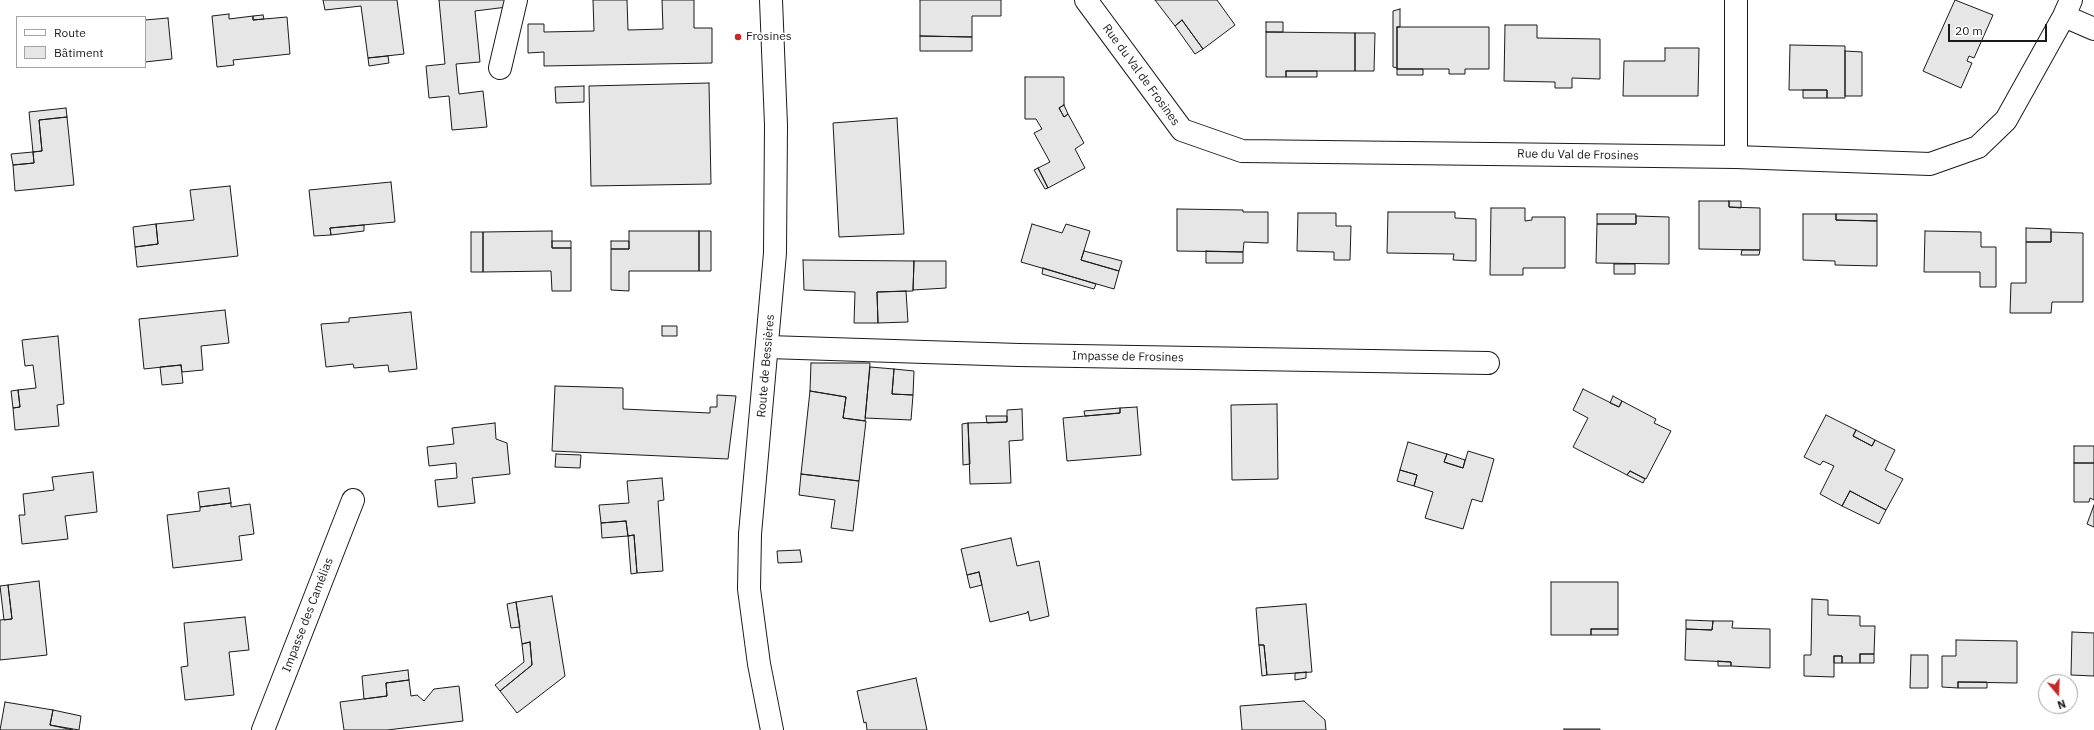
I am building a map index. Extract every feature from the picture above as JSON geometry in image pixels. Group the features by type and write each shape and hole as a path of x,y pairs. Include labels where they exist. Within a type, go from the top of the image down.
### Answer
{"street":[{"path":"500,68 516,0"},
{"name":"Route de Bessières","path":"771,0 776,125 776,253 750,534 749,589 759,664 772,730"},
{"name":"Rue du Val de Frosines","path":"1086,0 1182,130 1242,151 1736,157 1930,164 1978,147 2006,120 2068,8 2094,29"},
{"path":"1736,0 1736,157"},
{"name":"Impasse de Frosines","path":"768,347 1027,355 1488,363"},
{"name":"Impasse des Camélias","path":"263,730 353,500"}],"building":[{"path":"323,0 397,0 404,54 368,58 361,6 325,10"},
{"path":"439,0 507,0 507,7 475,11 480,62 456,64 459,94 483,91 487,127 452,130 449,96 429,98 426,66 445,64"},
{"path":"593,0 627,0 628,30 663,29 662,0 694,0 694,28 712,28 712,63 544,66 544,52 528,53 528,24 544,24 544,32 594,31"},
{"path":"920,0 1001,0 1001,16 972,16 972,37 920,36"},
{"path":"1155,0 1217,0 1235,25 1203,49 1182,20 1175,26"},
{"path":"1955,0 1993,15 1974,58 1969,56 1967,61 1972,63 1961,88 1923,71"},
{"path":"1400,9 1400,27 1397,27 1397,68 1393,67 1393,11"},
{"path":"229,14 229,19 253,16 253,20 287,17 290,54 233,60 234,65 217,67 212,16"},
{"path":"263,15 264,19 253,20 253,16"},
{"path":"168,18 172,59 146,62 146,20"},
{"path":"1182,20 1203,49 1195,54 1175,26"},
{"path":"1266,22 1283,22 1283,32 1266,32"},
{"path":"1505,25 1537,25 1537,38 1600,39 1600,79 1572,78 1572,88 1555,88 1555,82 1504,81"},
{"path":"1397,27 1489,27 1489,69 1465,69 1465,74 1449,74 1449,69 1397,69"},
{"path":"1266,32 1355,33 1355,71 1286,71 1286,77 1266,77"},
{"path":"1355,33 1375,33 1374,71 1355,71"},
{"path":"920,36 972,37 972,51 920,51"},
{"path":"1790,45 1845,46 1845,98 1827,98 1827,90 1789,90"},
{"path":"1665,48 1699,48 1698,96 1623,96 1624,61 1665,61"},
{"path":"1845,51 1862,52 1862,96 1845,96"},
{"path":"388,56 389,63 369,66 368,58"},
{"path":"1397,69 1423,69 1423,75 1397,75"},
{"path":"1286,71 1317,71 1317,77 1286,77"},
{"path":"1025,77 1064,77 1064,105 1059,108 1064,117 1068,114 1084,143 1075,149 1085,168 1048,188 1038,168 1050,162 1034,133 1042,129 1036,119 1025,119"},
{"path":"709,83 711,184 591,186 589,86"},
{"path":"584,86 584,102 556,103 555,87"},
{"path":"1803,90 1827,90 1827,98 1803,98"},
{"path":"1064,105 1068,114 1064,117 1059,108"},
{"path":"66,108 67,117 39,120 42,151 33,152 29,112"},
{"path":"67,117 74,185 15,191 13,165 34,163 33,152 42,151 39,120"},
{"path":"897,118 904,234 839,237 833,123"},
{"path":"33,152 34,163 13,165 11,154"},
{"path":"1038,168 1048,188 1045,189 1034,170"},
{"path":"391,182 395,222 330,228 331,235 314,236 309,190"},
{"path":"230,186 238,256 137,267 135,247 158,244 156,224 194,220 190,190"},
{"path":"1699,201 1729,201 1729,207 1760,208 1760,250 1699,249"},
{"path":"1729,201 1741,201 1741,208 1729,207"},
{"path":"1491,208 1525,208 1525,221 1532,220 1532,217 1565,217 1565,268 1523,268 1523,275 1490,275"},
{"path":"1177,209 1268,212 1268,243 1244,242 1243,252 1177,251"},
{"path":"1388,212 1455,212 1455,218 1476,219 1476,261 1453,260 1454,254 1387,253"},
{"path":"1298,213 1336,213 1336,226 1351,226 1350,260 1334,260 1334,252 1297,251"},
{"path":"1597,214 1636,214 1636,224 1597,224"},
{"path":"1803,214 1836,214 1836,220 1877,221 1877,266 1835,265 1835,261 1803,260"},
{"path":"1836,214 1877,214 1877,221 1836,220"},
{"path":"1636,216 1669,217 1669,264 1596,263 1597,224 1636,224"},
{"path":"156,224 158,244 135,247 133,227"},
{"path":"1032,224 1062,233 1066,224 1090,231 1081,260 1119,271 1114,289 1021,262"},
{"path":"364,225 364,231 331,235 330,228"},
{"path":"2026,228 2051,229 2051,242 2026,242"},
{"path":"552,231 552,248 571,248 571,291 552,291 551,271 483,272 483,232"},
{"path":"629,231 699,231 699,271 629,271 629,291 611,290 611,249 629,249"},
{"path":"699,231 711,231 711,271 699,271"},
{"path":"1925,231 1981,232 1981,247 1996,247 1996,287 1980,287 1980,272 1924,272"},
{"path":"471,232 483,232 483,272 471,272"},
{"path":"2051,232 2083,233 2083,302 2052,302 2051,313 2010,313 2011,283 2026,283 2026,242 2051,242"},
{"path":"552,241 571,241 571,248 552,248"},
{"path":"611,241 629,241 629,249 611,249"},
{"path":"1742,250 1760,250 1759,255 1741,255"},
{"path":"1084,251 1122,261 1119,271 1081,260"},
{"path":"1206,251 1243,252 1243,263 1206,263"},
{"path":"803,260 914,261 913,291 877,292 878,323 854,323 855,292 804,290"},
{"path":"914,261 946,261 946,288 913,290"},
{"path":"1614,264 1635,264 1635,274 1614,274"},
{"path":"1043,268 1096,284 1094,289 1042,274"},
{"path":"906,291 908,322 878,323 877,292"},
{"path":"225,310 229,343 201,346 203,370 182,372 181,365 144,369 139,319"},
{"path":"411,312 417,369 389,372 388,365 354,368 353,364 326,367 321,324 349,322 349,318"},
{"path":"662,326 677,326 677,336 662,336"},
{"path":"58,336 64,404 57,405 59,426 15,430 13,408 20,407 18,390 36,388 33,365 25,366 22,340"},
{"path":"811,363 870,363 865,421 843,418 846,397 810,391"},
{"path":"181,365 183,383 162,385 160,367"},
{"path":"870,367 894,369 892,394 913,395 911,420 865,418"},
{"path":"894,369 914,371 913,395 892,394"},
{"path":"555,386 623,388 623,409 710,413 710,407 717,407 717,395 736,396 728,459 552,451"},
{"path":"1583,389 1619,407 1622,401 1656,419 1654,423 1671,431 1646,479 1630,471 1627,475 1573,447 1588,418 1573,410"},
{"path":"18,390 20,407 13,408 11,391"},
{"path":"810,391 846,397 843,418 866,421 859,481 801,474"},
{"path":"1613,396 1622,401 1619,407 1610,403"},
{"path":"1277,404 1278,479 1232,480 1231,405"},
{"path":"1137,407 1141,455 1067,461 1063,418 1120,413 1120,408"},
{"path":"1120,408 1120,413 1085,416 1084,411"},
{"path":"1022,409 1023,440 1009,441 1011,483 970,484 968,423 1007,422 1007,410"},
{"path":"1826,415 1856,430 1853,436 1872,446 1875,440 1895,450 1885,470 1903,479 1886,510 1850,491 1842,506 1820,494 1834,466 1823,461 1820,465 1804,457"},
{"path":"986,416 1007,416 1007,422 987,423"},
{"path":"495,423 496,439 507,443 510,474 472,478 475,503 438,507 435,480 457,478 456,463 429,466 427,447 454,444 452,428"},
{"path":"968,423 970,464 963,465 962,424"},
{"path":"1856,430 1875,440 1872,446 1853,436"},
{"path":"1408,442 1447,454 1444,462 1463,468 1468,451 1494,459 1482,502 1472,499 1463,529 1425,518 1433,492 1414,486 1417,475 1400,470"},
{"path":"2074,446 2094,446 2094,463 2074,463"},
{"path":"556,454 581,455 580,468 555,467"},
{"path":"1447,454 1465,460 1463,468 1444,462"},
{"path":"2074,463 2094,463 2094,500 2090,498 2089,502 2074,502"},
{"path":"1400,470 1417,475 1414,486 1397,481"},
{"path":"1630,471 1645,479 1643,483 1627,475"},
{"path":"93,472 97,512 65,516 68,539 22,544 19,515 25,515 23,494 54,490 52,477"},
{"path":"801,474 859,481 853,531 831,528 835,500 799,495"},
{"path":"662,478 664,500 658,501 663,571 637,573 634,535 628,536 626,521 601,523 599,505 629,503 627,481"},
{"path":"229,488 231,503 200,507 198,492"},
{"path":"1850,491 1886,510 1879,524 1842,506"},
{"path":"231,503 231,507 250,504 254,534 239,536 242,560 173,568 167,515 200,511 200,507"},
{"path":"2094,505 2094,527 2087,524"},
{"path":"626,521 628,536 602,538 601,523"},
{"path":"634,535 637,573 631,574 628,536"},
{"path":"1011,538 1017,566 1039,561 1049,616 1030,621 1028,611 1027,613 990,622 979,572 967,575 961,549"},
{"path":"800,550 802,562 778,563 777,551"},
{"path":"979,572 982,585 970,588 967,575"},
{"path":"39,581 47,655 0,660 0,620 12,619 8,585"},
{"path":"1551,582 1618,582 1618,629 1591,629 1591,635 1551,635"},
{"path":"8,585 12,619 4,620 0,586"},
{"path":"552,596 565,676 517,713 500,691 532,665 530,642 522,644 516,602"},
{"path":"1812,599 1828,600 1828,615 1860,616 1860,626 1875,626 1874,654 1860,654 1860,663 1842,663 1842,656 1834,656 1834,677 1804,676 1804,655 1811,655"},
{"path":"516,602 520,627 511,628 507,604"},
{"path":"1306,604 1312,672 1267,675 1264,645 1259,645 1256,608"},
{"path":"245,617 249,650 229,652 234,695 185,700 181,667 188,666 184,623"},
{"path":"1686,620 1713,621 1712,630 1686,629"},
{"path":"1713,621 1733,621 1732,628 1770,629 1770,668 1731,666 1731,662 1685,660 1686,629 1712,630"},
{"path":"1591,629 1618,629 1618,635 1591,635"},
{"path":"2072,632 2094,633 2094,676 2071,674"},
{"path":"1956,640 2017,641 2017,683 1958,682 1958,688 1942,687 1942,656 1956,656"},
{"path":"530,642 532,665 500,691 495,685 524,662 522,644"},
{"path":"1259,645 1264,645 1267,675 1262,676"},
{"path":"1860,654 1874,654 1874,663 1860,663"},
{"path":"1911,655 1928,655 1928,688 1910,688"},
{"path":"1834,656 1842,656 1842,663 1834,663"},
{"path":"1718,661 1731,662 1731,666 1718,666"},
{"path":"408,670 409,680 386,683 387,696 364,699 362,676"},
{"path":"1306,672 1306,678 1295,680 1295,673"},
{"path":"916,678 927,730 867,730 857,691"},
{"path":"409,680 411,696 417,695 424,701 434,689 459,686 463,721 387,730 344,730 340,702 387,696 386,683"},
{"path":"1958,682 1987,682 1987,688 1958,688"},
{"path":"1304,701 1325,720 1326,730 1242,730 1240,706"},
{"path":"5,702 53,710 50,725 73,730 0,730"},
{"path":"53,710 81,716 79,730 50,725"},
{"path":"1600,729 1600,730 1564,730"}],"place":[{"name":"Frosines","path":"738,37"}]}
